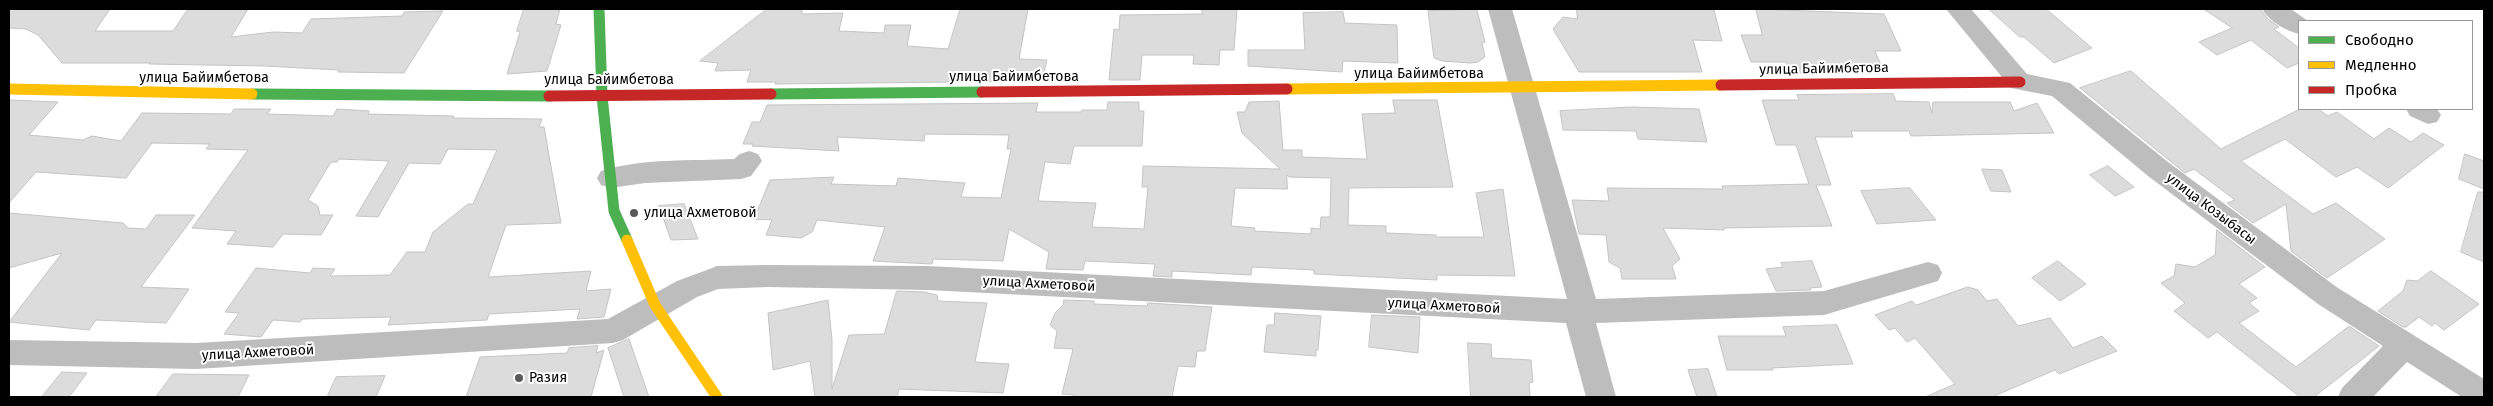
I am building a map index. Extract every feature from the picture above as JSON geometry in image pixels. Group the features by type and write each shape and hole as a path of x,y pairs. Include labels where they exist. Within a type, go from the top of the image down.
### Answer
{"street":[{"path":"599,9 602,96 614,211 655,306 717,397"},
{"path":"1500,9 1581,312 1601,397"},
{"path":"1958,9 2020,82"},
{"path":"2274,9 2298,25"},
{"name":"улица Байимбетова","path":"9,89 166,93 602,96 2020,82"},
{"name":"улица Козыбасы","path":"2020,82 2046,84 2061,89 2189,192 2328,296 2484,395"},
{"path":"611,178 645,173 740,169 749,161"},
{"name":"улица Ахметовой","path":"9,353 196,356 613,331 687,289 717,278 768,276 928,278 1581,312 1824,303 1928,273"},
{"path":"2353,397 2404,345"}],"building":[{"path":"9,9 110,9 95,31 173,31 188,9 248,9 231,37 273,32 302,33 311,19 402,16 404,12 443,11 404,73 338,72 339,70 265,66 62,63 38,35 26,29 9,28"},
{"path":"524,9 560,9 556,24 561,25 547,71 507,74 520,32 517,31"},
{"path":"767,9 802,9 802,14 843,13 839,31 884,33 885,25 911,25 907,46 948,49 960,9 1028,9 1019,59 1047,60 1042,81 775,84 776,82 747,82 751,70 715,71 718,63 700,61"},
{"path":"1202,9 1237,9 1234,50 1220,50 1219,65 1193,64 1194,55 1142,55 1140,80 1109,80 1114,29 1119,30 1120,15 1202,14"},
{"path":"1577,9 1714,10 1722,41 1693,40 1702,72 1579,72 1553,29 1563,17 1577,19"},
{"path":"1756,9 1884,14 1901,51 1875,51 1884,72 1790,73 1786,62 1751,62 1741,35 1762,35"},
{"path":"1989,9 2046,9 2092,48 2054,63 2024,37 2020,37"},
{"path":"2204,9 2260,9 2268,19 2279,27 2274,29 2298,47 2298,63 2287,68 2251,40 2217,55 2199,42 2232,28"},
{"path":"1477,10 1485,42 1482,43 1485,57 1478,62 1470,63 1442,61 1434,58 1428,11"},
{"path":"1343,12 1345,23 1397,25 1398,63 1343,61 1342,72 1248,66 1248,50 1305,50 1303,13"},
{"path":"2131,71 2221,149 2298,110 2319,110 2328,116 2337,112 2374,139 2389,128 2411,142 2423,133 2444,145 2388,188 2357,167 2336,177 2285,139 2241,161 2313,214 2336,203 2385,239 2327,278 2291,251 2286,204 2253,223 2227,203 2235,200 2194,169 2185,173 2080,88"},
{"path":"1893,94 1896,101 1929,102 1932,113 1933,102 2010,102 2014,111 2037,103 2054,133 1911,136 1909,131 1851,131 1853,137 1815,137 1831,185 1816,185 1832,226 1724,228 1724,230 1663,228 1680,259 1672,266 1676,279 1622,279 1620,268 1609,262 1606,235 1579,234 1572,200 1609,201 1607,188 1723,189 1722,186 1809,184 1796,145 1776,145 1762,100 1799,100 1797,95"},
{"path":"9,100 58,102 29,135 83,140 92,136 121,141 142,113 231,114 234,109 271,109 267,114 333,116 337,109 369,111 368,114 454,116 453,118 542,119 539,127 544,127 561,223 506,225 488,277 591,271 586,291 611,289 604,317 577,319 580,309 489,314 487,320 388,325 391,317 302,319 300,322 273,320 261,337 224,334 239,313 225,312 256,268 310,273 313,268 335,269 330,276 390,275 407,252 425,252 433,232 468,204 473,204 497,150 448,149 440,164 409,163 378,217 356,216 389,161 339,159 337,162 331,162 308,200 318,206 320,215 333,215 321,235 283,234 273,247 227,244 236,231 192,228 248,150 206,149 210,144 152,143 126,178 36,172 9,203"},
{"path":"1393,100 1437,100 1453,187 1349,188 1348,225 1386,226 1386,233 1436,235 1436,237 1484,237 1476,193 1503,189 1515,276 1437,275 1437,280 1314,274 1314,270 1252,267 1251,275 1172,271 1172,277 1153,276 1155,264 1085,261 1083,270 1046,269 1049,252 1009,229 1003,261 933,259 932,264 873,261 885,227 817,220 812,232 801,238 766,235 772,220 754,219 770,180 834,177 831,184 896,186 898,178 965,183 961,197 1001,198 1011,149 1007,149 1009,135 925,134 924,141 837,137 839,151 743,144 752,122 760,122 767,105 1038,103 1036,112 1081,112 1082,110 1107,110 1108,102 1139,102 1139,111 1144,111 1142,146 1074,146 1070,164 1045,162 1038,201 1096,203 1092,227 1144,229 1148,187 1142,187 1143,166 1280,169 1242,133 1237,112 1245,112 1249,102 1279,101 1283,150 1302,150 1302,157 1367,159 1362,114 1395,113","holes":["1287,175 1289,177 1331,178 1330,217 1321,217 1320,229 1311,228 1311,234 1254,231 1255,228 1231,226 1235,188 1287,189"]},
{"path":"1632,107 1699,109 1707,142 1638,139 1636,131 1563,130 1560,111"},
{"path":"2465,154 2484,161 2484,189 2459,179"},
{"path":"2108,166 2134,187 2115,196 2090,175"},
{"path":"1982,169 2002,170 2011,192 1991,191"},
{"path":"1910,188 1936,220 1877,224 1861,191"},
{"path":"2478,192 2484,192 2484,262 2461,252"},
{"path":"684,204 698,239 671,240 659,206"},
{"path":"9,213 123,223 128,228 146,229 156,215 195,215 141,287 189,289 166,323 96,320 89,330 9,322 62,253 9,268"},
{"path":"2217,230 2265,267 2239,284 2257,298 2249,303 2259,311 2239,323 2296,367 2349,326 2379,346 2314,397 2300,397 2217,332 2208,338 2174,311 2185,303 2161,283 2174,276 2176,264 2195,267 2215,255"},
{"path":"1812,261 1822,287 1810,288 1811,290 1776,291 1766,269 1783,267 1781,263"},
{"path":"2058,261 2086,284 2060,301 2032,278"},
{"path":"2431,271 2479,304 2444,330 2435,323 2432,326 2419,317 2406,327 2403,327 2378,311 2403,291 2407,280 2417,281"},
{"path":"1968,287 1978,290 1987,301 1997,299 2018,326 2050,318 2073,348 2102,336 2117,351 2059,374 2055,370 1992,397 1925,397 1955,384 1915,338 1907,342 1895,328 1889,330 1875,315 1912,301 1916,305"},
{"path":"897,291 924,292 937,295 938,301 987,303 975,362 1009,364 1003,393 899,389 897,397 815,397 810,361 773,370 768,313 828,300 832,340 832,389 849,335 884,334"},
{"path":"1064,300 1094,301 1094,304 1147,306 1148,303 1212,307 1205,351 1197,351 1195,367 1178,366 1172,397 1073,397 1073,395 1062,394 1073,349 1054,348 1057,331 1050,325 1055,313 1063,305"},
{"path":"1275,313 1321,316 1316,356 1264,352 1267,325 1274,325"},
{"path":"1372,315 1420,317 1418,353 1369,347"},
{"path":"1837,325 1853,364 1772,368 1773,370 1727,370 1718,336 1786,336 1783,327"},
{"path":"629,339 649,397 624,397 608,348"},
{"path":"1468,343 1491,344 1492,358 1531,360 1533,382 1529,383 1530,397 1471,397"},
{"name":"Разия","path":"598,346 596,353 604,350 591,397 466,397 480,357 567,353 569,348"},
{"path":"1708,369 1717,397 1697,397 1688,370"},
{"path":"62,372 87,373 69,397 42,397"},
{"path":"173,374 249,375 238,397 156,397"},
{"path":"385,376 376,397 327,397 336,377"}],"traffic: fast":[{"path":"599,9 602,96 614,211 627,240"},
{"path":"771,94 982,92"},
{"path":"252,94 549,96"}],"traffic: slow":[{"path":"1287,89 1721,85"},
{"path":"9,89 252,94"},
{"path":"627,240 655,305 717,397"}],"traffic: jam":[{"path":"1721,85 2020,82"},
{"path":"982,92 1287,89"},
{"path":"549,96 771,94"}],"place":[{"name":"улица Ахметовой","path":"634,213"},
{"name":"Разия","path":"519,378"}]}
